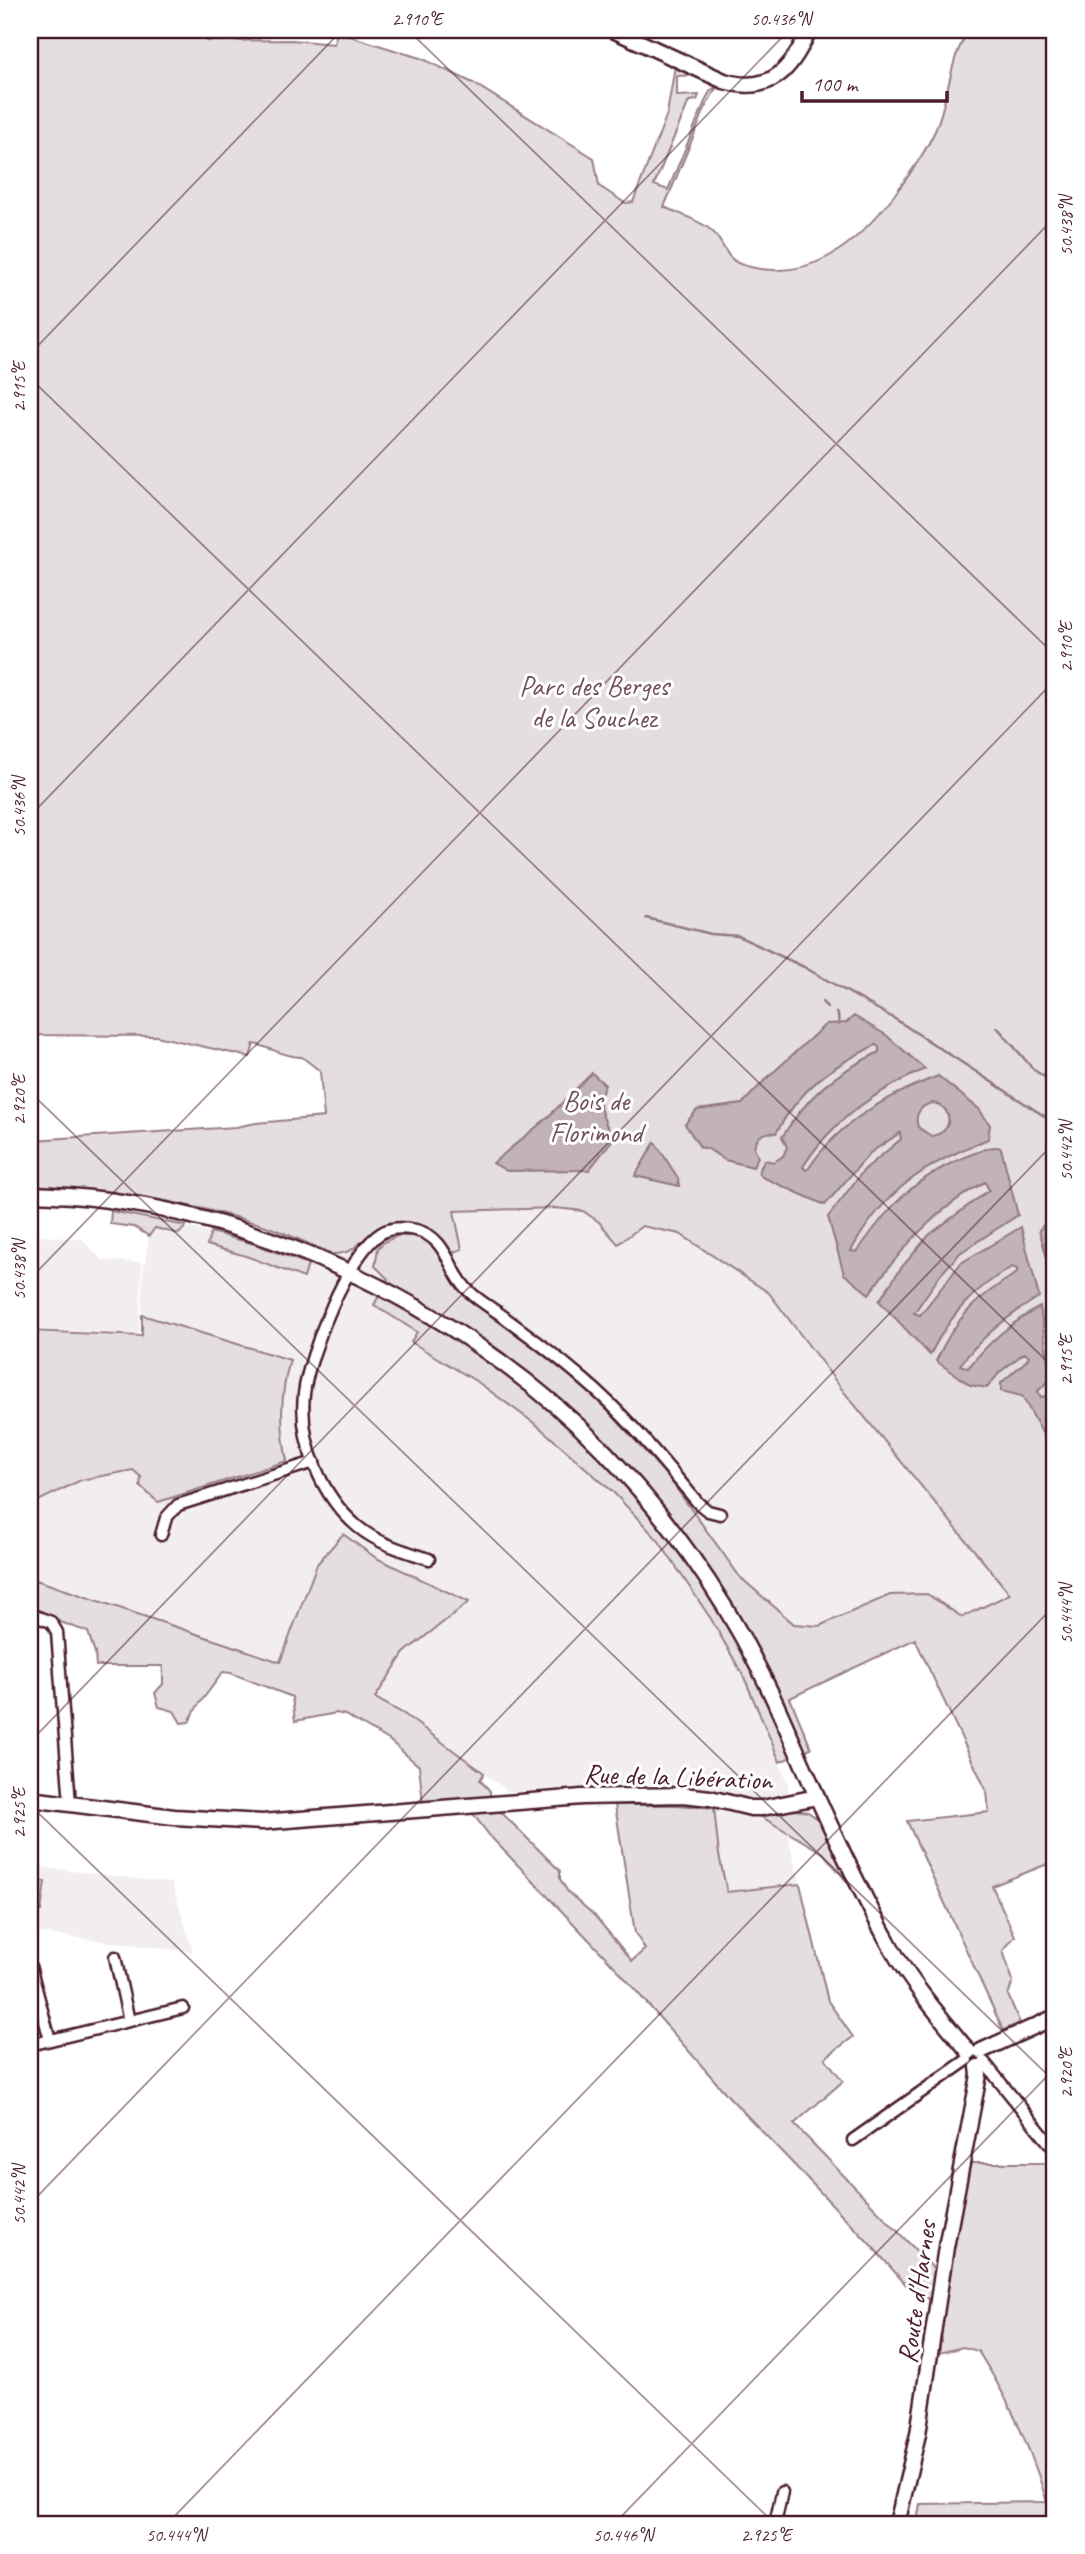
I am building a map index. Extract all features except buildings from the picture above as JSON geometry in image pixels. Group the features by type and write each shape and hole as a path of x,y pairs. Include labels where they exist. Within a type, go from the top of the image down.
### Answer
{"main road":[{"path":"613,30 724,81 752,86 776,77 788,68 809,30"},
{"path":"30,1194 116,1201 201,1219 282,1245 350,1273 452,1330 495,1359 603,1450 668,1525 734,1624 759,1668 817,1797 892,1949 976,2058 1055,2017"},
{"name":"Rue de la Libération","path":"30,1799 157,1815 262,1822 582,1797 683,1796 762,1808 817,1797"},
{"name":"Route d'Harnes","path":"897,2524 918,2434 946,2247 979,2075 976,2058"}],"street":[{"path":"429,1559 383,1544 357,1526 327,1489 314,1462 306,1431 304,1394 313,1358 334,1299 359,1256 385,1231 399,1228 418,1230 430,1235 448,1254 468,1291 585,1380 643,1438 698,1503 708,1511 720,1514"},
{"path":"161,1535 166,1518 178,1505 314,1462"},
{"path":"30,1614 55,1626 69,1804"},
{"path":"115,1957 129,2021"},
{"path":"30,1966 50,2040"},
{"path":"30,2045 183,2008"},
{"path":"853,2140 976,2058 1055,2150"},
{"path":"775,2524 782,2492"}],"shaded area":[{"path":"854,1016 886,1035 925,1069 889,1087 841,1121 803,1167 806,1170 809,1168 835,1137 866,1112 901,1092 938,1076 979,1109 990,1125 988,1139 926,1169 892,1195 877,1211 851,1251 857,1252 881,1219 921,1181 955,1161 991,1147 1001,1148 1018,1215 960,1253 941,1274 914,1313 920,1315 961,1263 1021,1227 1039,1297 996,1327 960,1365 968,1368 1001,1334 1040,1307 1051,1379 1038,1391 1041,1397 1053,1394 1055,1463 1022,1396 1001,1391 1001,1383 1029,1356 1024,1353 1000,1372 987,1388 970,1385 936,1361 960,1320 979,1300 1017,1273 1017,1269 1012,1267 998,1275 974,1294 954,1315 930,1355 879,1301 901,1268 929,1235 989,1190 985,1182 967,1192 935,1217 894,1261 869,1294 844,1274 828,1217 864,1170 901,1139 900,1133 870,1153 825,1205 762,1177 759,1172 764,1160 774,1162 783,1156 787,1147 782,1137 813,1097 836,1077 879,1052 879,1047 876,1045 844,1062 806,1091 776,1133 759,1137 754,1147 758,1157 753,1167 725,1160 700,1147 685,1124 697,1110 742,1104 826,1024 846,1023","holes":["928,1104 940,1105 948,1115 947,1126 944,1131 931,1136 918,1127 918,1115 921,1108"]},
{"path":"592,1073 605,1085 600,1106 613,1139 589,1170 507,1171 493,1163 547,1118"},
{"path":"655,1142 678,1178 679,1186 635,1176"},
{"path":"555,1208 584,1211 599,1222 618,1244 642,1226 680,1234 769,1293 845,1392 1011,1594 849,1670 740,1577 695,1513 711,1619 744,1677 788,1784 788,1837 800,1884 726,1892 712,1789 642,1783 509,1792 404,1714 375,1698 404,1653 468,1602 376,1558 343,1534 317,1564 281,1662 30,1578 30,1505 81,1480 133,1470 141,1477 287,1461 281,1410 283,1384 290,1360 142,1315 143,1274 149,1236 160,1220 254,1244 308,1264 315,1247 332,1254 342,1254 354,1249 381,1227 396,1223 453,1211"},
{"path":"1055,1220 1055,1286 1039,1230 1045,1223"},
{"path":"30,1235 82,1239 102,1260 142,1263 139,1334 30,1330"},
{"path":"30,1866 172,1883 193,1952 30,1932"}],"green space":[{"name":"Parc des Berges de la Souchez","path":"34,30 206,30 207,41 291,40 334,44 337,32 423,59 473,83 594,158 599,186 625,203 633,202 667,114 675,66 696,75 677,76 677,96 699,95 697,100 689,101 654,185 668,190 707,97 711,90 717,87 706,106 664,207 707,227 737,263 767,270 811,265 830,256 848,244 880,212 912,171 935,131 955,59 968,30 1055,30 1055,1825 1050,1831 1055,1861 992,1886 1015,1936 1003,1951 1013,1981 1008,1995 1020,2023 1003,2030 907,1821 989,1812 987,1792 915,1639 790,1698 811,1748 780,1762 744,1677 711,1619 658,1540 613,1492 538,1426 479,1383 411,1342 417,1332 374,1305 388,1279 375,1266 378,1248 384,1242 397,1236 413,1236 433,1246 465,1297 529,1344 606,1408 668,1477 740,1577 794,1624 819,1626 890,1595 927,1594 962,1617 1010,1594 844,1392 769,1293 680,1234 642,1226 618,1244 599,1222 583,1211 555,1208 454,1211 462,1249 452,1253 433,1232 404,1224 381,1228 352,1250 332,1254 263,1225 206,1210 118,1194 30,1188 33,1140 236,1127 324,1117 320,1071 302,1057 290,1056 254,1044 250,1057 156,1036 30,1035 30,35"},
{"path":"111,1211 186,1226 179,1234 155,1228 149,1236 134,1227 110,1224"},
{"path":"211,1232 308,1264 304,1278 246,1256 207,1245"},
{"path":"142,1315 290,1360 282,1410 287,1461 158,1502 140,1486 141,1477 133,1470 81,1480 30,1505 30,1331 142,1336"},
{"path":"343,1534 376,1558 469,1602 404,1653 375,1698 404,1714 484,1773 480,1780 490,1791 490,1796 484,1799 423,1803 419,1766 389,1740 345,1715 336,1713 295,1721 292,1697 231,1673 223,1672 189,1722 181,1723 174,1711 159,1707 155,1693 163,1684 163,1666 96,1666 88,1632 30,1611 30,1578 280,1662 317,1564"},
{"path":"615,1805 714,1808 719,1855 727,1892 800,1884 828,2001 853,2037 825,2058 843,2081 794,2124 935,2270 931,2300 908,2287 730,2098 616,1968 490,1836 473,1814 500,1811 560,1871 560,1879 568,1892 595,1916 632,1961 645,1949 635,1933"},
{"path":"796,1810 808,1812 818,1819 852,1883 849,1884 823,1853 760,1816 760,1813"},
{"path":"30,1880 45,1882 41,1911 30,1909"},
{"path":"967,2163 1055,2163 1055,2524 943,2524 943,2521 917,2520 920,2504 1047,2502 1018,2424 978,2351 963,2347 939,2353 951,2254"}],"waterway":[{"path":"646,918 711,934 738,936 804,967 895,1019 1055,1123"},
{"path":"822,1002 827,1007"},
{"path":"836,1013 839,1025"},
{"path":"997,1027 1034,1070 1055,1084"}],"park label":[{"name":"Bois de Florimond","path":"596,1116"}]}
